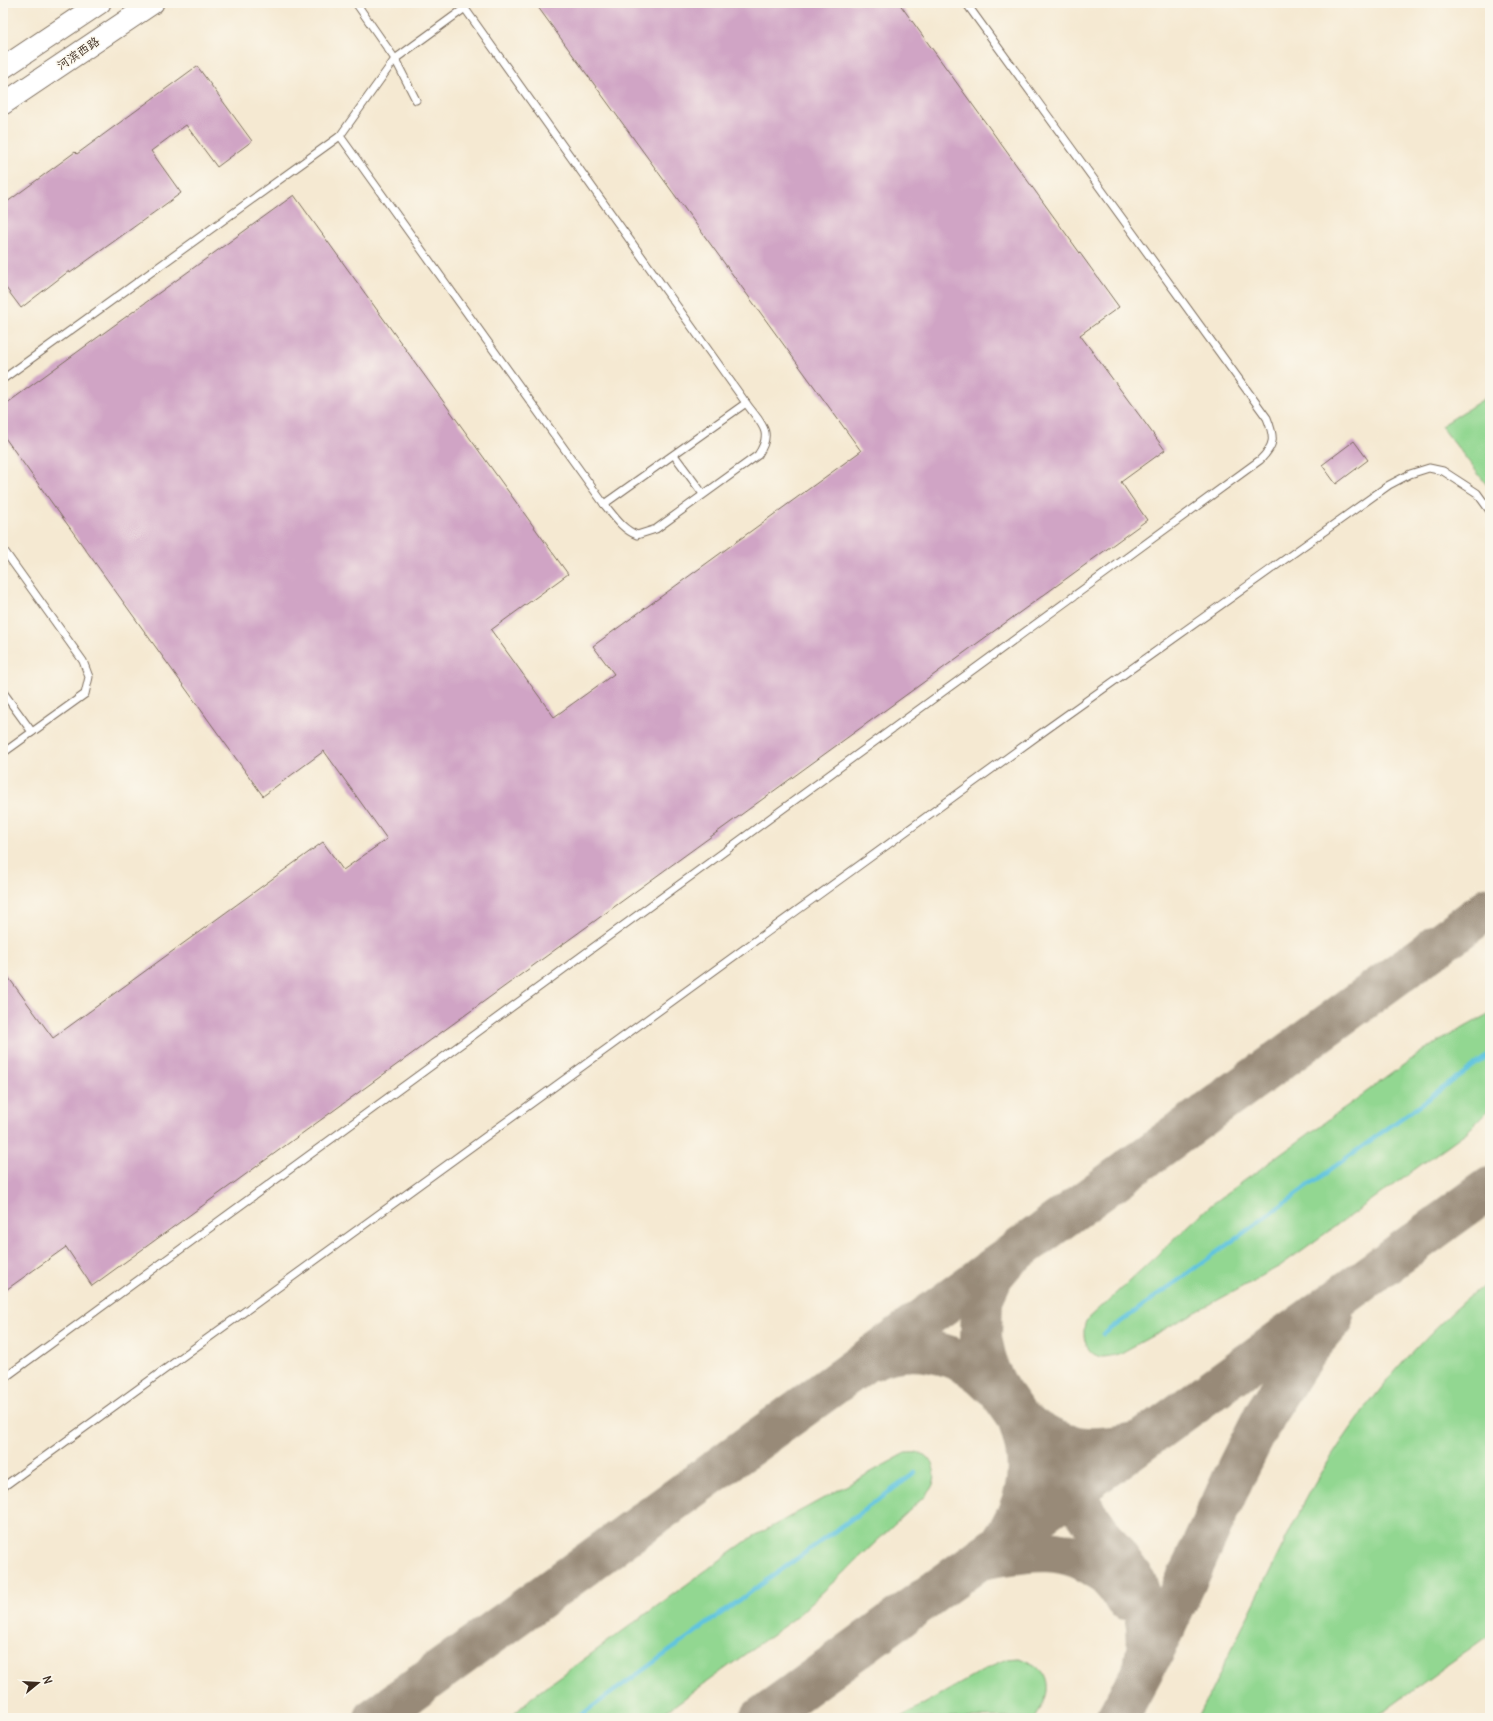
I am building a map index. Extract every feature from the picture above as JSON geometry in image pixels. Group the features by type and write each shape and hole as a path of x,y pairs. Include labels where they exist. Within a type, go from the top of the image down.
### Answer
{"street":[{"path":"3,68 100,3"},
{"name":"河滨西路","path":"3,104 153,3"}],"lane":[{"path":"356,3 395,59 416,100"},
{"path":"3,1379 1260,460 1269,451 1273,442 1272,430 1267,418 966,3"},
{"path":"3,379 340,136 395,59 463,6 764,428 766,437 764,445 758,455 656,529 636,535 622,527 340,136"},
{"path":"604,504 746,403"},
{"path":"674,455 703,494"},
{"path":"3,1487 1047,729 1389,486 1410,474 1429,468 1443,471 1477,493 1490,511"},
{"path":"3,549 83,661 89,677 85,694 3,753"},
{"path":"3,692 32,732"}],"green space":[{"path":"1490,395 1490,489 1441,426"},
{"path":"1490,1013 1490,1109 1468,1131 1280,1266 1121,1353 1102,1357 1096,1355 1088,1348 1084,1338 1086,1321 1211,1205 1424,1050"},
{"path":"1490,1280 1490,1634 1375,1718 1198,1718 1302,1507 1323,1470 1341,1443 1378,1392 1420,1344 1465,1300"},
{"path":"906,1453 922,1454 931,1461 935,1477 932,1487 926,1495 795,1618 657,1718 510,1718 532,1697 749,1539"},
{"path":"1019,1658 1035,1665 1046,1679 1047,1691 1044,1701 1035,1718 899,1718 995,1664 1007,1659"}],"building":[{"path":"535,3 899,3 1119,307 1080,335 1165,450 1121,482 1147,520 92,1286 66,1247 3,1292 3,970 53,1038 323,842 343,870 387,839 324,751 263,796 3,435 3,406 294,195 568,574 491,630 554,717 614,674 593,646 861,451"},
{"path":"197,66 252,141 217,167 186,125 151,151 181,193 70,273 69,271 21,308 3,284 3,205 75,152 77,154"},
{"path":"1354,441 1368,460 1336,484 1322,465"}],"waterway":[{"path":"1104,1334 1490,1054"},
{"path":"577,1718 915,1473"}],"taxiway":[{"path":"375,1718 1490,907"},
{"path":"761,1718 1490,1188"},
{"path":"999,1391 988,1369 981,1339 982,1299 993,1275 1004,1262"},
{"path":"1117,1718 1159,1640 1237,1470 1265,1414 1305,1352 1333,1320"},
{"path":"873,1359 900,1351 914,1350 943,1354 969,1366 981,1374 999,1391 1136,1583 1145,1612 1148,1632 1145,1661"},
{"path":"1024,1422 1052,1440 1066,1445 1094,1448 1140,1442"},
{"path":"1002,1541 1018,1513 1026,1486 1028,1471 1027,1457 1025,1441 1020,1425"},
{"path":"986,1558 1033,1551 1048,1551 1076,1557 1090,1563 1104,1573 1118,1588 1125,1599"}]}
